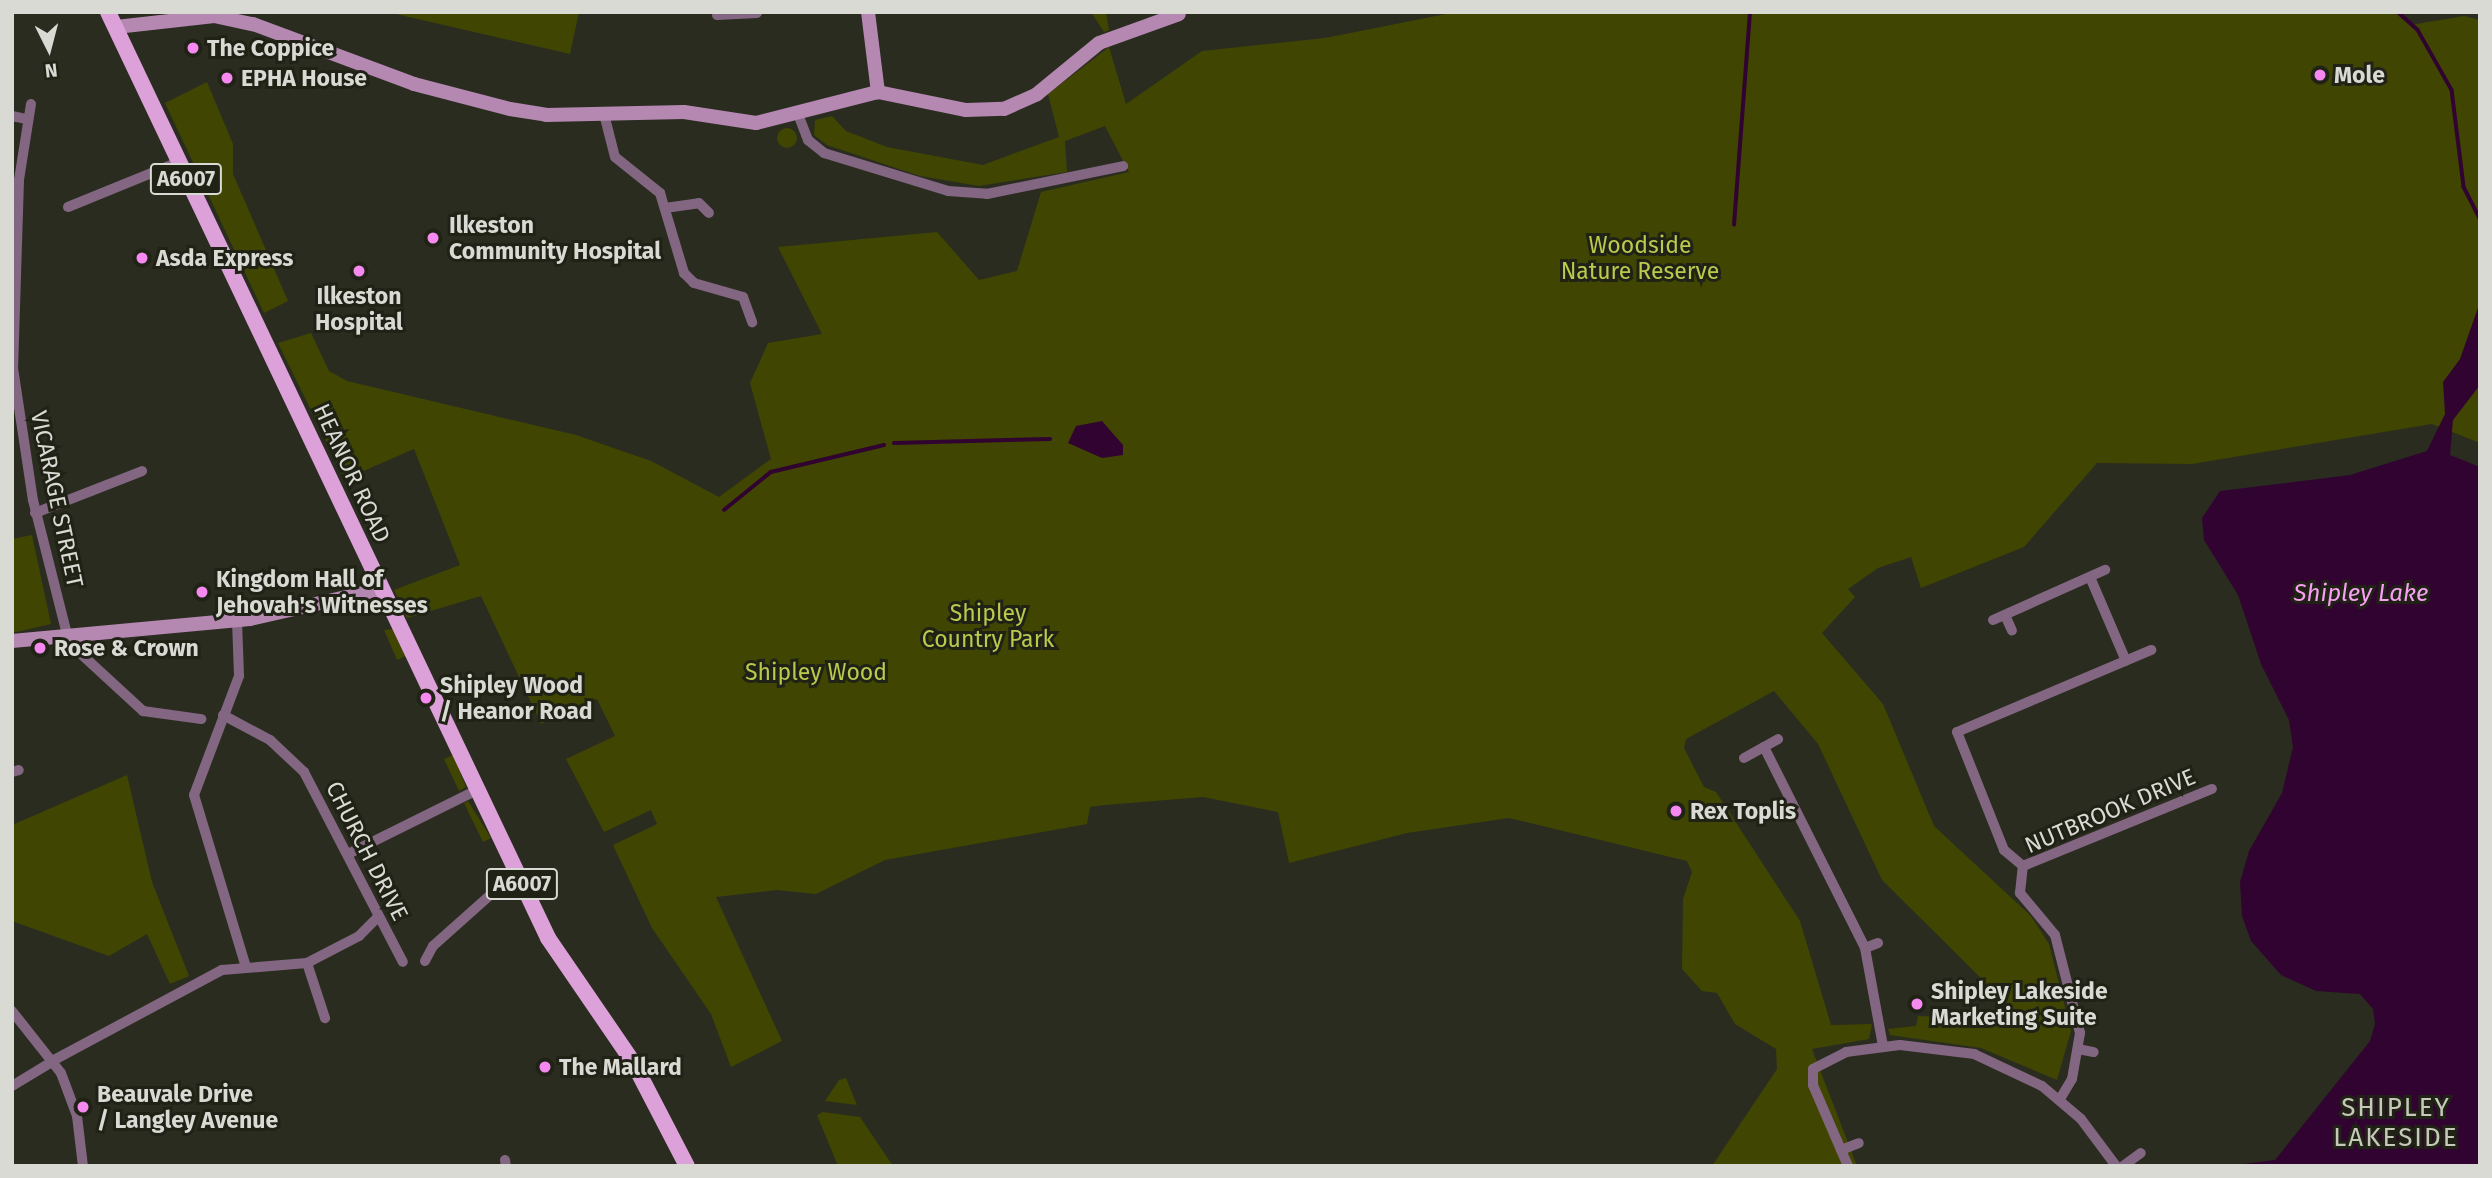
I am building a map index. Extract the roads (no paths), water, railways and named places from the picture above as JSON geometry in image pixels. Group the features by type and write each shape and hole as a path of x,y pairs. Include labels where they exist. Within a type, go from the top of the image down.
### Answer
{"main road":[{"name":"HEANOR ROAD","path":"112,20 516,872 567,970 633,1062 687,1166"}],"street":[{"path":"868,12 878,92"},
{"path":"718,15 757,13"},
{"path":"112,20 215,14 459,97 546,115 684,112 756,123 878,92 966,110 1003,109 1037,94 1099,43 1180,13"},
{"name":"VICARAGE STREET","path":"31,104 26,119 13,344 35,513 69,634"},
{"path":"604,114 612,153 651,181 665,208 670,240 689,279 751,298 752,322"},
{"path":"798,114 808,139 824,153 948,191 987,194 1123,166"},
{"path":"12,116 26,119"},
{"path":"68,208 178,162"},
{"path":"665,208 699,203 709,213"},
{"path":"35,513 141,471"},
{"path":"1993,620 2105,570"},
{"path":"2090,578 2126,660"},
{"path":"12,642 69,634 237,621 381,589"},
{"path":"2005,615 2012,631"},
{"path":"237,621 241,666 194,801 244,946 246,967"},
{"path":"69,634 80,653 143,711 201,719"},
{"path":"2023,866 2004,850 1957,732 2151,650"},
{"name":"CHURCH DRIVE","path":"223,715 297,764 348,854 376,918 402,962"},
{"path":"1744,758 1778,739"},
{"path":"1764,747 1865,948 1883,1046"},
{"name":"NUTBROOK DRIVE","path":"2060,1099 2078,1049 2062,953 2045,919 2021,895 2023,866 2212,789"},
{"path":"348,854 477,790"},
{"path":"425,961 433,946 516,872"},
{"path":"12,1086 182,988 246,967 307,963 359,936 376,918"},
{"path":"1865,948 1878,943"},
{"path":"307,963 325,1018"},
{"path":"12,1011 55,1060 74,1106 83,1166"},
{"path":"1848,1166 1813,1085 1813,1069 1833,1056 1883,1046 1974,1055 2060,1099 2116,1166"},
{"path":"2078,1049 2094,1052"},
{"path":"1841,1150 1859,1143"},
{"path":"2123,1166 2141,1153"}],"water":[{"name":"Shipley Lake","path":"2480,302 2480,385 2453,420 2450,455 2480,467 2480,1166 2227,1166 2275,1160 2370,1041 2375,1024 2373,1009 2360,994 2316,991 2281,975 2251,941 2242,916 2240,882 2249,851 2282,793 2293,747 2289,720 2261,664 2238,595 2204,540 2202,518 2220,491 2350,475 2427,451 2445,414 2443,382 2460,359"},
{"path":"1102,421 1123,445 1123,455 1102,458 1068,443 1076,426"}],"waterway":[{"path":"1734,225 1750,12"},
{"path":"2398,12 2418,30 2452,90 2464,187 2480,219"},
{"path":"894,443 1050,439"},
{"path":"724,510 771,472 884,445"}],"place":[{"name":"The Coppice","path":"193,48"},
{"name":"Mole","path":"2320,75"},
{"name":"EPHA House","path":"227,78"},
{"name":"Ilkeston Community Hospital","path":"433,238"},
{"name":"Asda Express","path":"142,258"},
{"name":"Ilkeston Hospital","path":"359,271"},
{"name":"Kingdom Hall of Jehovah's Witnesses","path":"202,592"},
{"name":"Rose & Crown","path":"40,648"},
{"name":"Shipley Wood / Heanor Road","path":"426,698"},
{"name":"Rex Toplis","path":"1676,811"},
{"name":"Shipley Lakeside Marketing Suite","path":"1917,1004"},
{"name":"The Mallard","path":"545,1067"},
{"name":"Beauvale Drive / Langley Avenue","path":"83,1107"}],"district":[{"name":"SHIPLEY LAKESIDE","path":"2396,1123"}],"park label":[{"name":"Woodside Nature Reserve","path":"1640,258"},
{"name":"Shipley Country Park","path":"988,626"},
{"name":"Shipley Wood","path":"816,672"}]}
